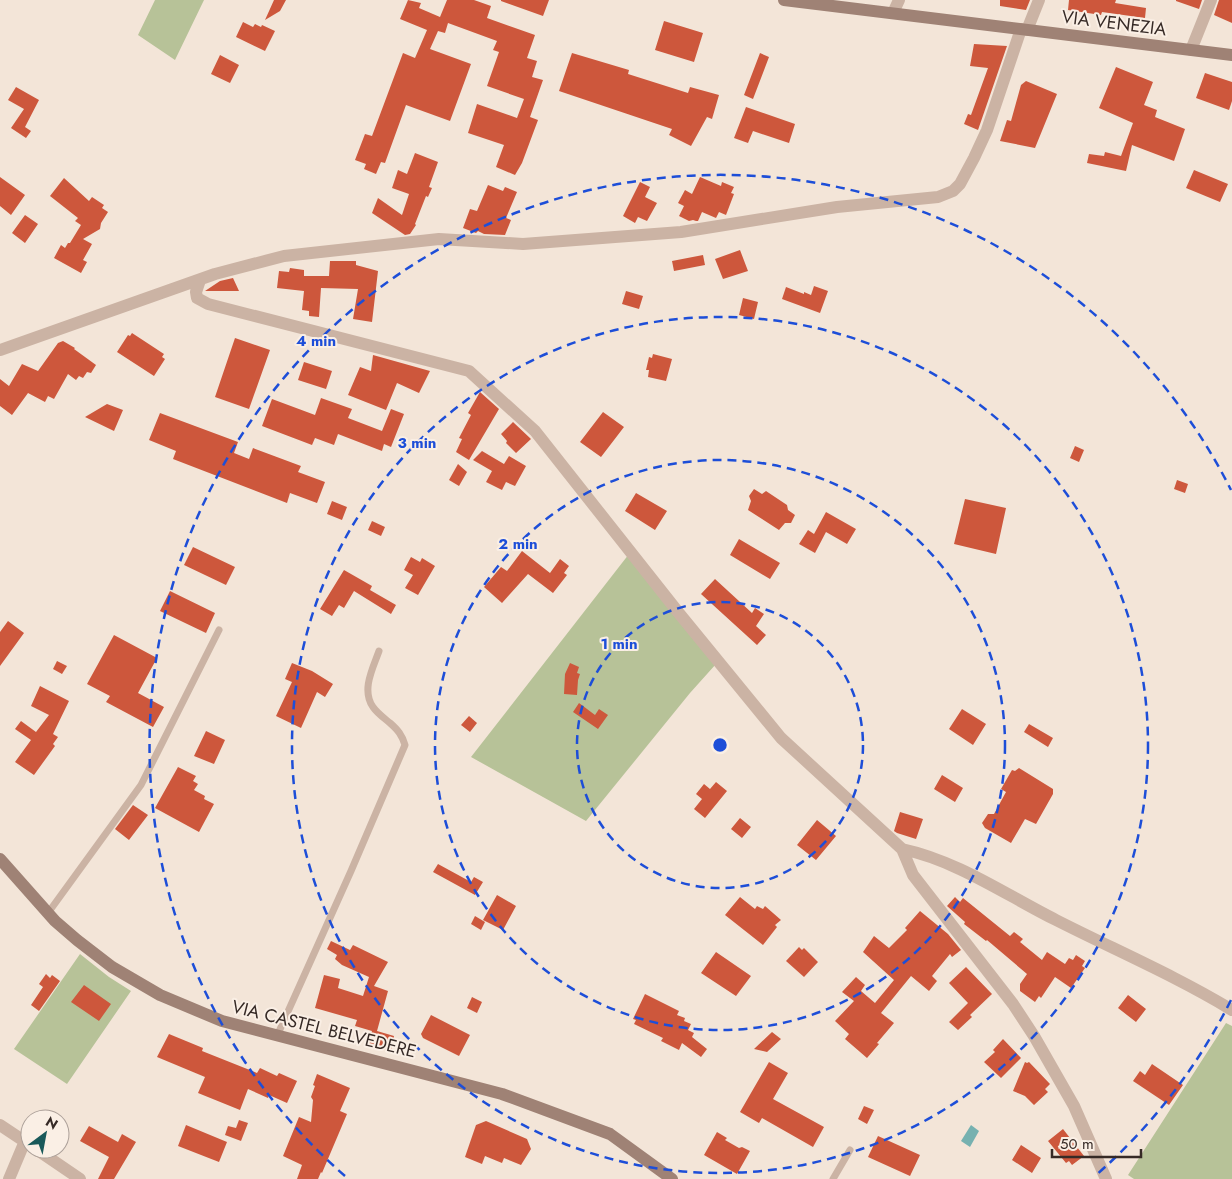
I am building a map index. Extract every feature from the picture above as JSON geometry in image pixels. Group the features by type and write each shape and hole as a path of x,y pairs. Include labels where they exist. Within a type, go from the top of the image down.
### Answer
{"street":[{"name":"VIA VENEZIA","path":"784,0 1232,55"},
{"path":"893,13 899,0"},
{"path":"0,350 200,280 284,256 439,239 523,244 681,232 837,207 938,197 953,191 960,184 974,158 1024,29 1039,0"},
{"path":"1191,50 1211,0"},
{"path":"200,280 196,292 198,298 208,304 469,371 535,431 678,612 781,738 902,849 913,875 1013,1004 1040,1044 1074,1106 1106,1179"},
{"path":"902,849 925,854 947,862 1056,920 1158,969 1232,1010"},
{"name":"VIA CASTEL BELVEDERE","path":"0,859 48,913 91,952 148,988 222,1021 502,1094 610,1134 672,1179"},
{"path":"0,1125 20,1138"},
{"path":"9,1179 20,1158"},
{"path":"51,1159 80,1179"}],"lane":[{"path":"48,913 141,785 219,630"},
{"path":"277,1036 405,745 403,736 374,709 369,700 369,678 380,651"},
{"path":"833,1179 850,1150"}],"green space":[{"path":"155,0 204,0 175,60 138,35"},
{"path":"629,554 716,664 690,693 586,821 471,757"},
{"path":"80,954 109,977 131,991 67,1084 14,1049"},
{"path":"1226,1023 1232,1026 1232,1179 1134,1179 1128,1175"}],"water":[{"path":"971,1125 979,1131 970,1147 961,1141"}],"building":[{"path":"274,0 286,0 280,11 265,20"},
{"path":"408,0 421,3 419,8 440,17 447,0 474,0 491,6 487,18 535,35 527,58 537,61 532,77 543,80 530,117 538,120 522,163 515,175 496,167 504,145 468,133 477,104 517,118 524,99 487,86 499,52 493,50 497,41 448,23 445,33 438,31 430,49 471,64 450,121 406,105 385,163 381,162 376,174 364,169 366,164 355,160 365,134 372,136 403,53 415,58 427,30 400,19"},
{"path":"501,0 549,0 543,16"},
{"path":"1000,0 1030,0 1026,10 1000,6"},
{"path":"1069,0 1116,0 1115,3 1146,8 1145,18 1102,12 1101,15 1068,10"},
{"path":"1176,0 1202,0 1199,9"},
{"path":"1219,0 1232,0 1232,23 1214,15"},
{"path":"664,21 703,33 694,62 655,50"},
{"path":"243,22 253,27 255,24 261,27 262,25 275,31 265,51 236,37"},
{"path":"974,44 1007,46 978,130 964,124 968,114 971,115 988,68 970,66"},
{"path":"572,53 629,70 628,74 688,93 690,87 719,95 712,119 707,117 691,146 669,135 672,129 559,91"},
{"path":"760,53 769,57 753,99 744,95"},
{"path":"220,55 239,65 230,83 211,74"},
{"path":"1116,67 1153,82 1144,105 1157,110 1155,117 1185,129 1174,161 1132,145 1126,171 1087,163 1089,154 1104,156 1105,152 1121,156 1133,123 1099,108"},
{"path":"1205,73 1232,82 1232,101 1229,110 1196,98"},
{"path":"1026,81 1057,94 1035,148 1000,141 1007,120 1011,121 1021,85"},
{"path":"16,87 39,100 25,127 31,131 26,138 11,128 24,109 8,100"},
{"path":"746,107 795,124 789,143 753,131 748,143 734,138"},
{"path":"415,153 438,162 429,187 432,188 428,197 426,196 416,225 410,234 405,235 372,213 378,198 402,215 409,194 392,188 398,170 407,174"},
{"path":"1194,170 1228,184 1220,202 1186,188"},
{"path":"0,177 25,195 11,215 0,206"},
{"path":"700,177 721,186 722,182 734,187 731,193 734,194 726,215 719,212 716,218 702,212 698,221 689,221 679,216 684,206 678,203 685,190 692,194"},
{"path":"64,178 89,201 92,197 104,205 102,208 108,212 101,223 100,229 83,239 92,244 83,260 87,262 81,273 54,258 61,245 65,248 70,243 81,225 75,221 78,218 50,196"},
{"path":"640,182 650,187 645,197 657,203 647,221 638,217 635,223 623,216"},
{"path":"488,185 503,191 505,187 517,192 506,218 511,220 505,235 484,234 478,231 476,233 463,228 470,209 477,211"},
{"path":"25,215 38,224 25,243 12,233"},
{"path":"740,250 748,271 723,279 715,259"},
{"path":"703,255 705,265 674,271 672,261"},
{"path":"330,261 356,261 356,265 378,271 372,322 353,319 358,289 321,288 319,317 309,316 309,311 302,310 304,291 277,288 279,271 289,272 290,268 304,270 304,276 329,276"},
{"path":"233,278 239,291 205,291 220,281"},
{"path":"814,286 828,291 820,313 782,299 786,287 811,295"},
{"path":"626,291 643,296 639,309 622,304"},
{"path":"743,298 758,302 754,319 739,315"},
{"path":"132,333 164,354 162,357 165,359 154,376 117,352 128,335 130,336"},
{"path":"235,338 270,350 249,409 215,397"},
{"path":"63,341 96,365 91,373 87,372 83,378 79,376 76,380 68,374 54,399 48,396 45,402 28,393 12,415 0,406 0,379 9,386 22,364 38,371 58,343"},
{"path":"653,354 672,359 666,381 648,377 649,370 646,370 649,357 652,358"},
{"path":"373,355 430,371 419,393 397,383 386,410 348,395 360,367 371,371"},
{"path":"304,362 332,371 326,389 298,380"},
{"path":"480,392 499,409 469,460 456,452 462,439 459,438 471,415 468,413"},
{"path":"321,398 352,409 348,418 382,431 391,409 404,414 391,447 384,444 382,451 338,434 334,445 315,438 312,445 262,426 272,399 315,415"},
{"path":"107,404 123,410 114,431 85,417"},
{"path":"603,412 624,427 601,457 580,442"},
{"path":"160,413 238,442 234,453 249,459 253,448 301,466 298,472 325,482 317,503 290,493 287,503 173,459 176,451 149,440"},
{"path":"513,422 531,439 516,453 506,443 507,441 501,434"},
{"path":"1075,446 1084,450 1079,462 1070,458"},
{"path":"482,451 504,464 509,456 526,466 515,486 506,482 502,490 486,482 492,471 473,460"},
{"path":"458,464 467,472 459,486 449,480"},
{"path":"1177,480 1188,484 1185,493 1174,489"},
{"path":"754,489 762,494 766,491 787,505 788,510 795,515 791,523 785,523 779,530 748,510 751,501 749,496"},
{"path":"636,493 667,511 655,530 625,511"},
{"path":"965,499 1006,508 996,554 954,544"},
{"path":"332,501 347,507 342,520 327,514"},
{"path":"826,512 856,529 847,544 826,532 815,553 799,544 808,530 814,534"},
{"path":"372,521 385,527 381,536 368,530"},
{"path":"739,539 780,563 770,579 730,555"},
{"path":"193,547 235,567 226,585 184,565"},
{"path":"522,551 550,573 560,559 569,566 564,573 567,575 553,593 528,574 502,603 484,587 501,567 507,571"},
{"path":"411,557 420,562 422,558 435,566 418,595 405,588 413,575 404,570"},
{"path":"344,570 372,586 370,590 396,605 391,614 354,591 344,608 339,605 332,616 320,609"},
{"path":"715,579 752,613 755,608 764,614 756,626 766,635 757,645 701,594"},
{"path":"170,591 215,613 206,633 160,611"},
{"path":"8,621 24,633 0,666 0,632"},
{"path":"114,635 157,658 138,693 164,707 153,727 106,702 110,696 87,684"},
{"path":"57,661 67,666 62,674 53,669"},
{"path":"292,663 312,671 333,684 325,697 317,692 301,728 276,716 292,682 285,679"},
{"path":"570,663 579,667 577,673 580,674 577,695 564,694 565,674"},
{"path":"40,686 69,701 53,734 58,737 53,744 55,746 34,775 15,762 31,740 15,729 21,721 36,732 49,715 31,706"},
{"path":"579,703 595,715 599,709 608,715 598,729 573,712"},
{"path":"962,709 986,724 973,745 949,729"},
{"path":"469,716 477,723 470,732 461,725"},
{"path":"1029,724 1053,738 1048,747 1024,732"},
{"path":"206,731 225,740 214,764 194,756"},
{"path":"178,767 196,776 193,781 198,784 194,790 205,796 204,799 214,804 199,832 155,808"},
{"path":"1019,768 1053,789 1053,794 1036,824 1025,819 1011,843 985,828 982,823 988,814 994,814 1006,792 1001,789 1012,770 1015,771"},
{"path":"942,775 963,788 955,802 934,789"},
{"path":"716,782 727,791 705,818 694,809 702,799 696,794 704,784 710,789"},
{"path":"133,805 148,815 129,840 115,829"},
{"path":"900,812 923,819 916,839 894,831"},
{"path":"740,818 751,827 742,838 731,829"},
{"path":"817,820 836,836 816,860 797,845"},
{"path":"438,864 471,882 474,877 483,882 475,895 433,872"},
{"path":"497,895 516,906 503,930 483,920"},
{"path":"740,897 755,909 757,906 763,909 765,906 781,920 775,925 777,927 763,945 725,915"},
{"path":"955,897 960,902 963,898 1010,936 1014,932 1023,939 1020,942 1042,960 1047,952 1065,964 1069,958 1073,960 1076,955 1085,961 1082,966 1085,968 1071,988 1055,977 1041,998 1039,996 1035,1002 1020,991 1020,984 1027,974 987,940 964,924 965,922 947,906"},
{"path":"920,911 948,934 961,950 952,957 950,954 932,976 937,981 929,991 911,976 881,1013 894,1023 867,1058 845,1039 849,1034 835,1021 854,1001 842,992 856,977 865,985 861,991 875,1003 894,980 863,952 874,936 889,948 907,930 905,928"},
{"path":"475,916 485,922 481,930 471,924"},
{"path":"331,941 350,950 353,945 388,962 374,986 388,991 377,1031 394,1036 391,1051 368,1045 372,1031 355,1026 357,1020 315,1008 324,975 340,979 338,988 363,996 369,977 342,965 335,959 337,955 327,949"},
{"path":"799,947 802,950 804,948 818,962 804,977 786,961"},
{"path":"716,952 751,976 736,996 701,973"},
{"path":"966,967 992,994 970,1015 972,1017 958,1030 949,1022 968,1003 949,983"},
{"path":"46,974 50,978 52,975 60,981 39,1011 31,1005 43,987 39,984"},
{"path":"84,985 111,1004 99,1021 71,1002"},
{"path":"645,994 679,1011 677,1015 685,1018 684,1021 691,1024 688,1030 694,1033 692,1037 707,1049 701,1057 682,1043 679,1050 661,1041 663,1038 634,1024 636,1020 633,1019"},
{"path":"1128,995 1146,1009 1136,1022 1118,1008"},
{"path":"472,997 482,1002 477,1013 467,1008"},
{"path":"431,1015 470,1035 459,1056 423,1038 421,1034"},
{"path":"772,1032 781,1039 767,1052 754,1049"},
{"path":"169,1034 203,1048 202,1051 257,1073 260,1068 277,1076 279,1073 297,1081 287,1103 269,1095 268,1098 248,1089 240,1110 198,1093 205,1077 157,1057"},
{"path":"1003,1039 1021,1058 1001,1078 984,1062 995,1052 993,1050"},
{"path":"769,1062 788,1073 773,1099 824,1127 813,1147 762,1118 759,1123 740,1112"},
{"path":"1025,1062 1029,1062 1050,1084 1045,1089 1048,1092 1034,1105 1025,1096 1013,1091"},
{"path":"1152,1064 1183,1085 1169,1105 1133,1081 1140,1071 1145,1075"},
{"path":"317,1074 350,1088 340,1111 347,1114 318,1179 297,1179 302,1165 283,1156 299,1117 311,1122 313,1100 311,1097"},
{"path":"864,1106 874,1110 867,1124 858,1119"},
{"path":"239,1120 248,1123 241,1141 225,1135 228,1126 236,1128"},
{"path":"486,1121 527,1139 531,1149 521,1165 504,1158 502,1163 485,1156 482,1164 465,1157 476,1125"},
{"path":"186,1125 227,1142 219,1162 178,1146"},
{"path":"89,1126 118,1142 122,1134 136,1142 114,1179 98,1179 109,1157 80,1141"},
{"path":"1063,1129 1084,1156 1072,1165 1069,1161 1066,1163 1048,1141"},
{"path":"717,1132 727,1138 725,1140 739,1148 742,1147 750,1151 737,1174 704,1155"},
{"path":"878,1136 920,1155 910,1176 868,1157"},
{"path":"1021,1145 1041,1158 1032,1173 1012,1160"}]}
